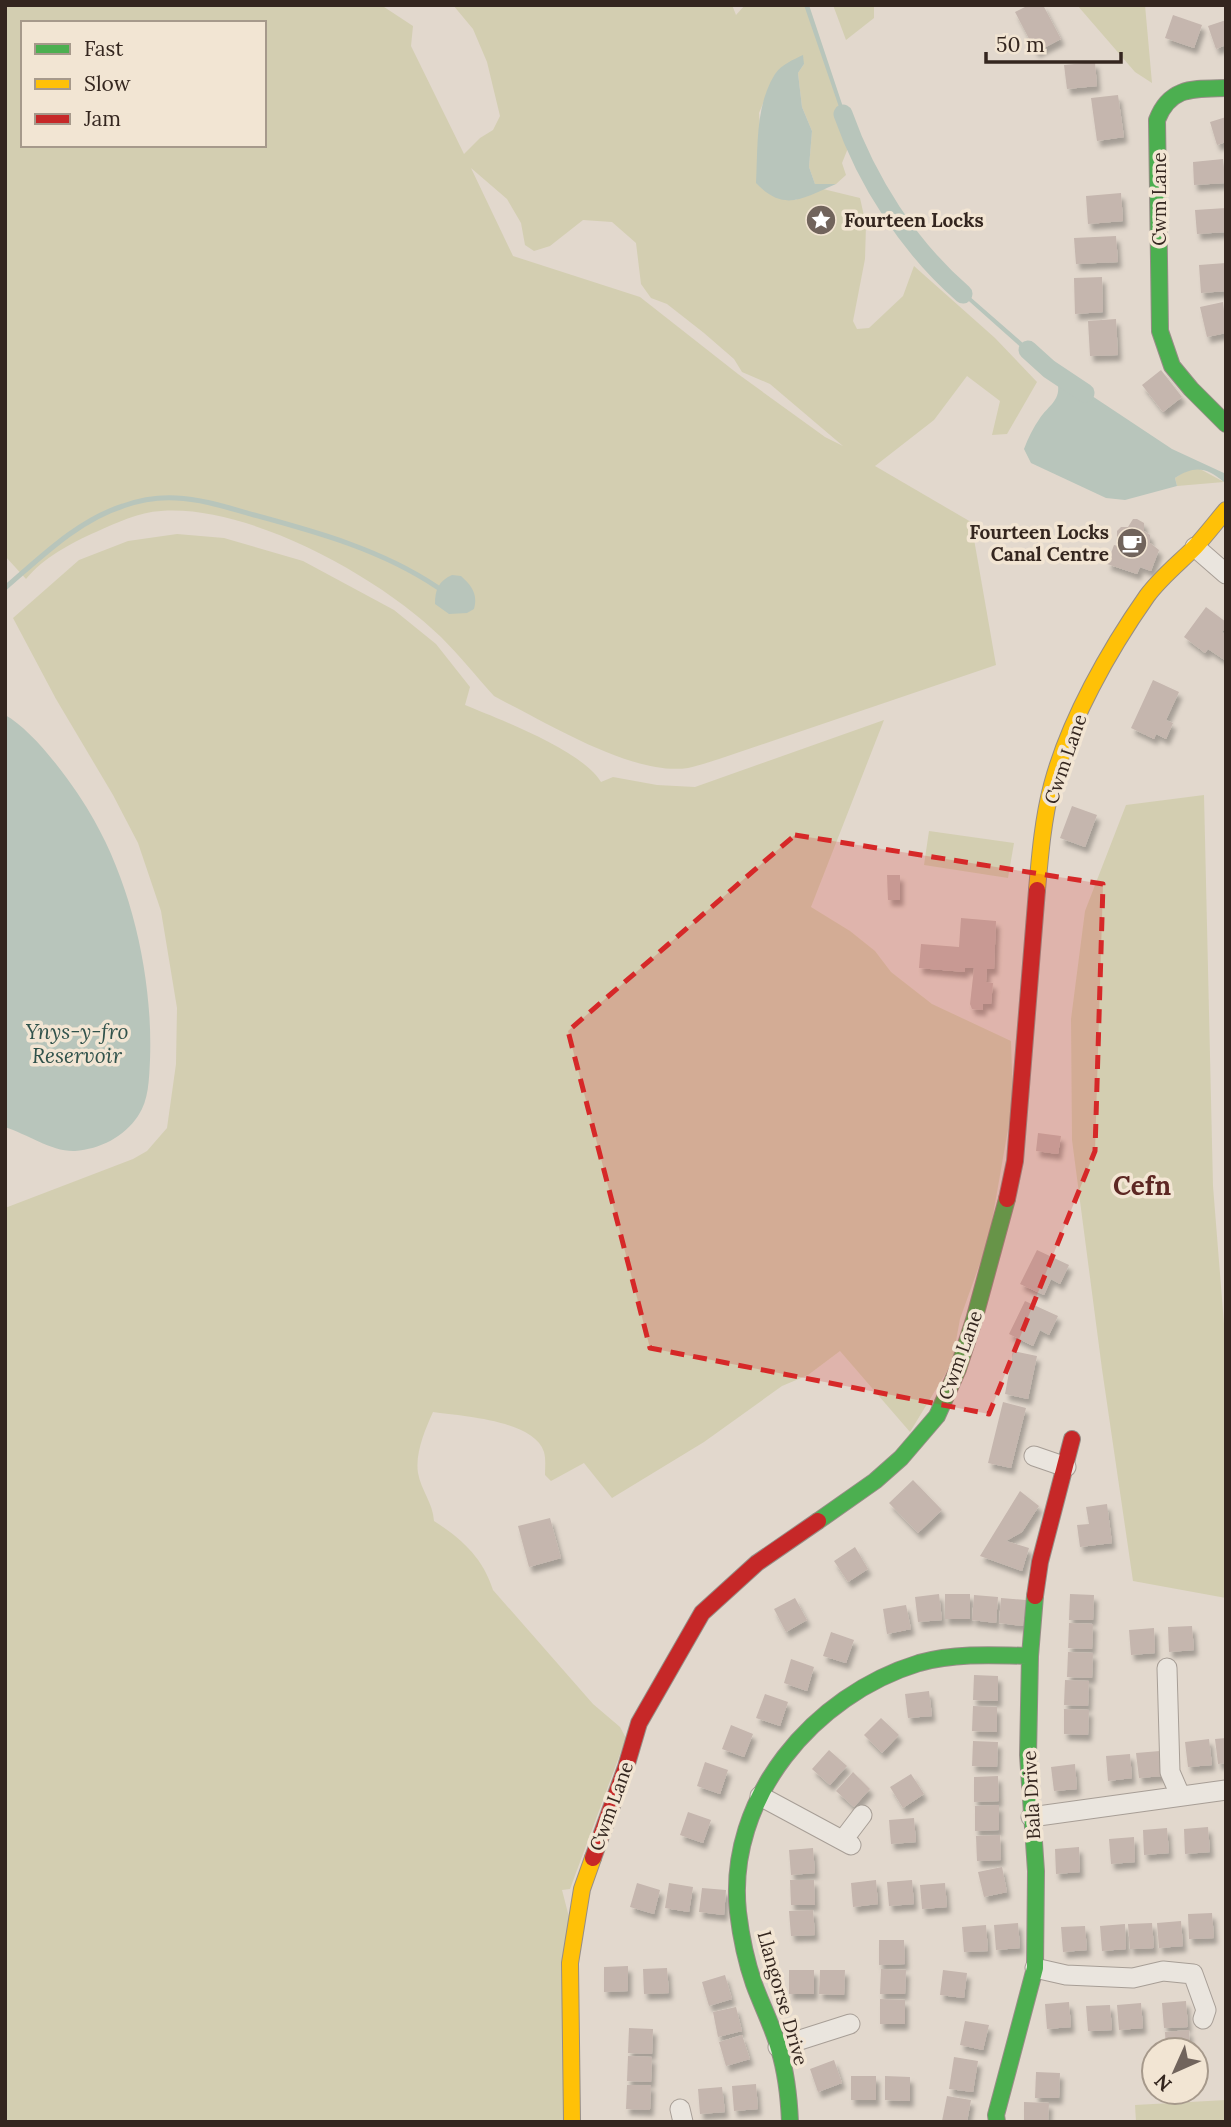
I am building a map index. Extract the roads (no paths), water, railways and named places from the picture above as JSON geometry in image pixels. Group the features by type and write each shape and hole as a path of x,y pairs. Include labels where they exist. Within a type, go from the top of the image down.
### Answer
{"street":[{"name":"Cwm Lane","path":"1226,88 1180,92 1168,98 1161,106 1157,120 1160,331 1172,366 1226,424"},
{"name":"Cwm Lane","path":"572,2122 570,1963 582,1889 639,1723 702,1613 757,1563 875,1480 901,1458 937,1416 958,1369 975,1320 1016,1161 1040,851 1052,785 1076,718 1148,595 1177,562 1195,547 1226,510"},
{"path":"1195,547 1226,574"},
{"name":"Bala Drive","path":"997,2122 996,2115 1035,1968 1037,1906 1028,1755 1030,1656 1040,1562 1072,1439"},
{"path":"1034,1457 1066,1467"},
{"name":"Llangorse Drive","path":"790,2122 788,2093 778,2047 748,1965 737,1897 738,1861 760,1796 783,1755 807,1730 840,1702 873,1681 922,1662 970,1655 1030,1656"},
{"path":"1167,1668 1170,1772 1180,1795"},
{"path":"1031,1817 1226,1790"},
{"path":"760,1796 847,1842 862,1815"},
{"path":"1035,1968 1066,1975 1133,1978 1163,1971 1193,1974 1206,2010 1203,2019"},
{"path":"778,2047 850,2024"}],"water":[{"path":"804,5 809,5 853,137 850,139"},
{"path":"803,55 804,64 798,73 802,107 812,131 809,167 815,184 836,184 804,198 785,200 776,198 756,183 759,127 764,99 775,74 784,65"},
{"path":"945,275 1047,364 1044,368 943,278"},
{"path":"1065,378 1172,449 1226,474 1224,482 1206,471 1188,471 1175,478 1177,486 1125,500 1106,498 1031,463 1024,449 1037,422 1055,399 1058,385"},
{"path":"452,575 461,576 473,591 474,609 467,613 449,614 435,604 439,586"},
{"name":"Ynys-y-fro Reservoir","path":"5,715 42,747 66,777 94,820 120,875 130,905 144,967 150,1030 148,1089 144,1103 138,1116 119,1136 84,1150 57,1149 5,1127"}],"waterway":[{"path":"843,114 864,164 892,212 925,256 963,294"},
{"path":"1028,350 1049,369 1085,393"},
{"path":"5,588 60,541 90,520 129,504 169,498 215,504 325,535 372,552 437,587"}],"place":[{"name":"Fourteen Locks","path":"821,220"},
{"name":"Fourteen Locks Canal Centre","path":"1132,543"}],"district":[{"name":"Cefn","path":"1142,1185"}]}
